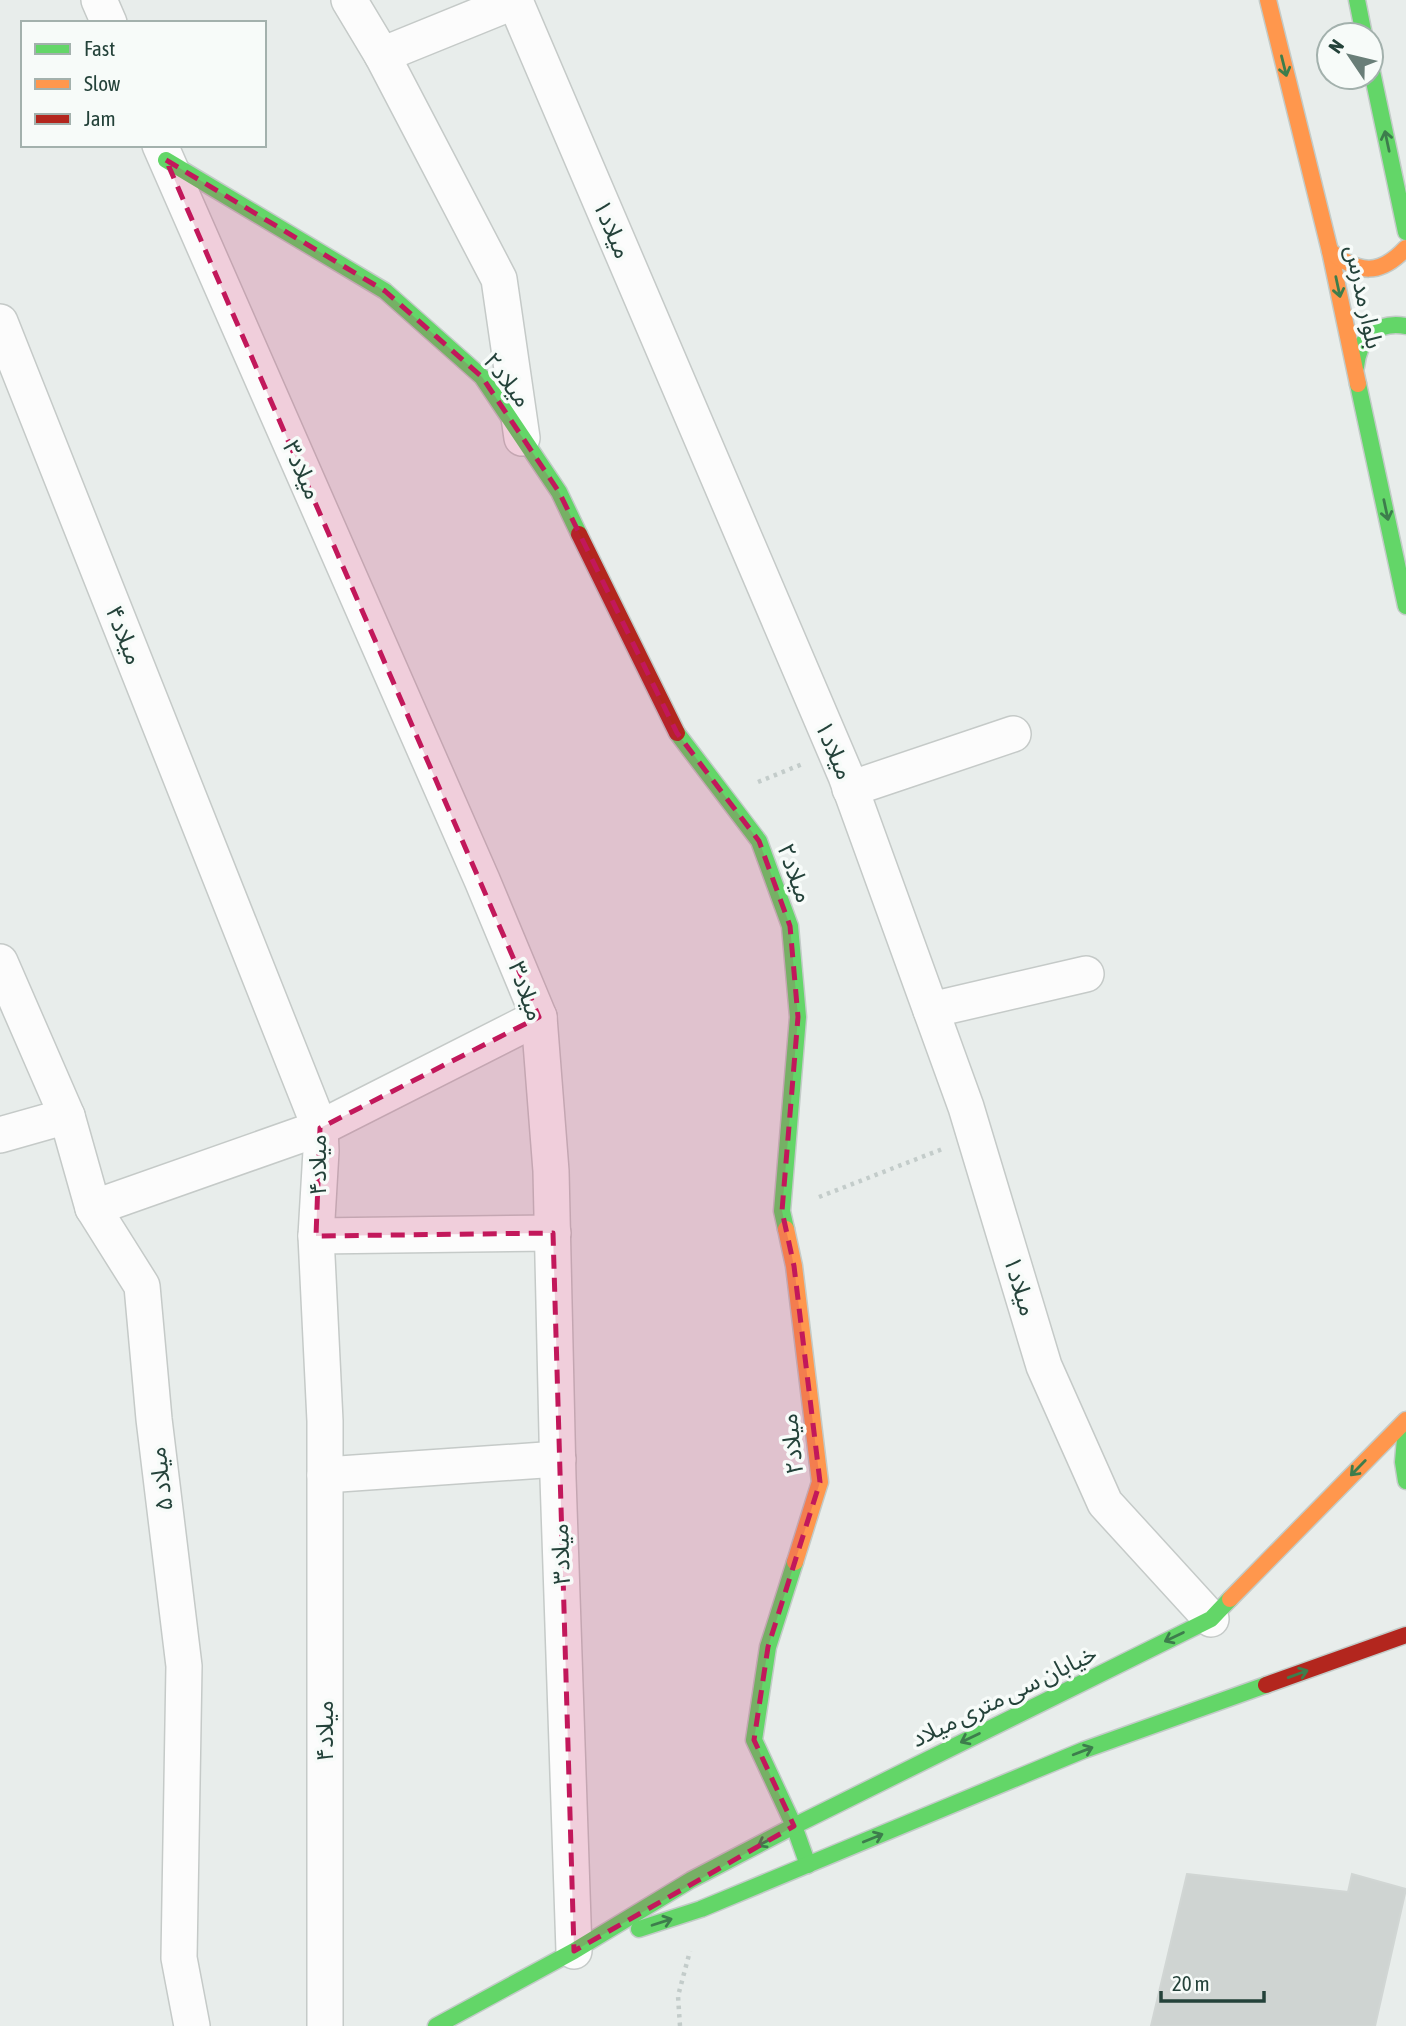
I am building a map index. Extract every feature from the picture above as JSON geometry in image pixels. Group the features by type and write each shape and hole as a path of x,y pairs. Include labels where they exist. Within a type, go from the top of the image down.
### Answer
{"street":[{"path":"99,0 107,21"},
{"path":"349,0 382,55 499,279 522,438"},
{"name":"بلوار مدرس","path":"1268,0 1330,251 1406,606"},
{"path":"1357,0 1361,21"},
{"name":"میلاد۱","path":"382,55 514,1 850,789 975,1136 1044,1366 1105,1503 1211,1619"},
{"path":"1376,91 1406,232"},
{"name":"میلاد۲","path":"163,153 385,291 482,377 559,492 677,733 759,841 790,926 798,1017 782,1211 794,1266 820,1482 768,1647 754,1740 794,1826 808,1865"},
{"name":"میلاد۳","path":"163,153 482,880 539,1017 551,1171 574,1951"},
{"path":"1330,251 1344,263 1362,269 1380,268 1397,259 1406,248"},
{"name":"میلاد۴","path":"0,322 320,1128 316,1236 325,1421 325,2026"},
{"path":"1356,367 1356,354 1361,341 1371,331 1396,323 1406,326"},
{"path":"850,789 1013,734"},
{"name":"میلاد ۵","path":"0,962 67,1116 93,1208 142,1286 154,1419 184,1666 179,1958 192,2026"},
{"path":"931,1010 1086,974"},
{"path":"93,1208 320,1128 539,1017"},
{"path":"0,1135 67,1116"},
{"path":"316,1236 553,1233"},
{"name":"خیابان سی متری میلاد","path":"436,2026 574,1951 691,1880 1211,1619 1406,1420"},
{"path":"1406,1427 1403,1462 1406,1481"},
{"path":"325,1475 558,1459"},
{"name":"خیابان سی متری میلاد","path":"574,1951 701,1909 1084,1750 1406,1635"}],"path":[{"path":"725,796 834,750"},
{"path":"782,1211 975,1136"},
{"path":"680,2026 678,1996 701,1909"}],"highlighted area":[{"path":"166,160 385,291 482,377 559,492 677,733 759,841 790,926 798,1017 782,1211 794,1266 820,1482 768,1647 754,1740 794,1826 574,1951 553,1233 316,1236 320,1128 539,1017"}],"building":[{"path":"1187,1874 1348,1892 1352,1874 1406,1889 1375,2026 1151,2026"}],"traffic: fast":[{"path":"1357,0 1361,21"},
{"path":"1376,91 1406,232"},
{"path":"166,160 385,291 482,377 559,492 579,534"},
{"path":"1356,367 1361,348 1371,334 1386,326 1406,326"},
{"path":"1358,384 1406,606"},
{"path":"677,733 759,841 790,926 798,1017 782,1211 786,1229"},
{"path":"1406,1427 1403,1462 1406,1481"},
{"path":"795,1562 768,1647 754,1740 794,1826 808,1865"},
{"path":"436,2026 574,1951 691,1880 1211,1619 1230,1599"},
{"path":"639,1929 701,1909 1084,1750 1266,1685"}],"traffic: slow":[{"path":"1268,0 1330,251 1358,384"},
{"path":"1330,251 1350,264 1369,269 1387,264 1406,248"},
{"path":"786,1229 794,1266 820,1482 795,1562"},
{"path":"1230,1599 1406,1420"}],"traffic: jam":[{"path":"579,534 677,733"},
{"path":"1266,1685 1406,1635"}]}
